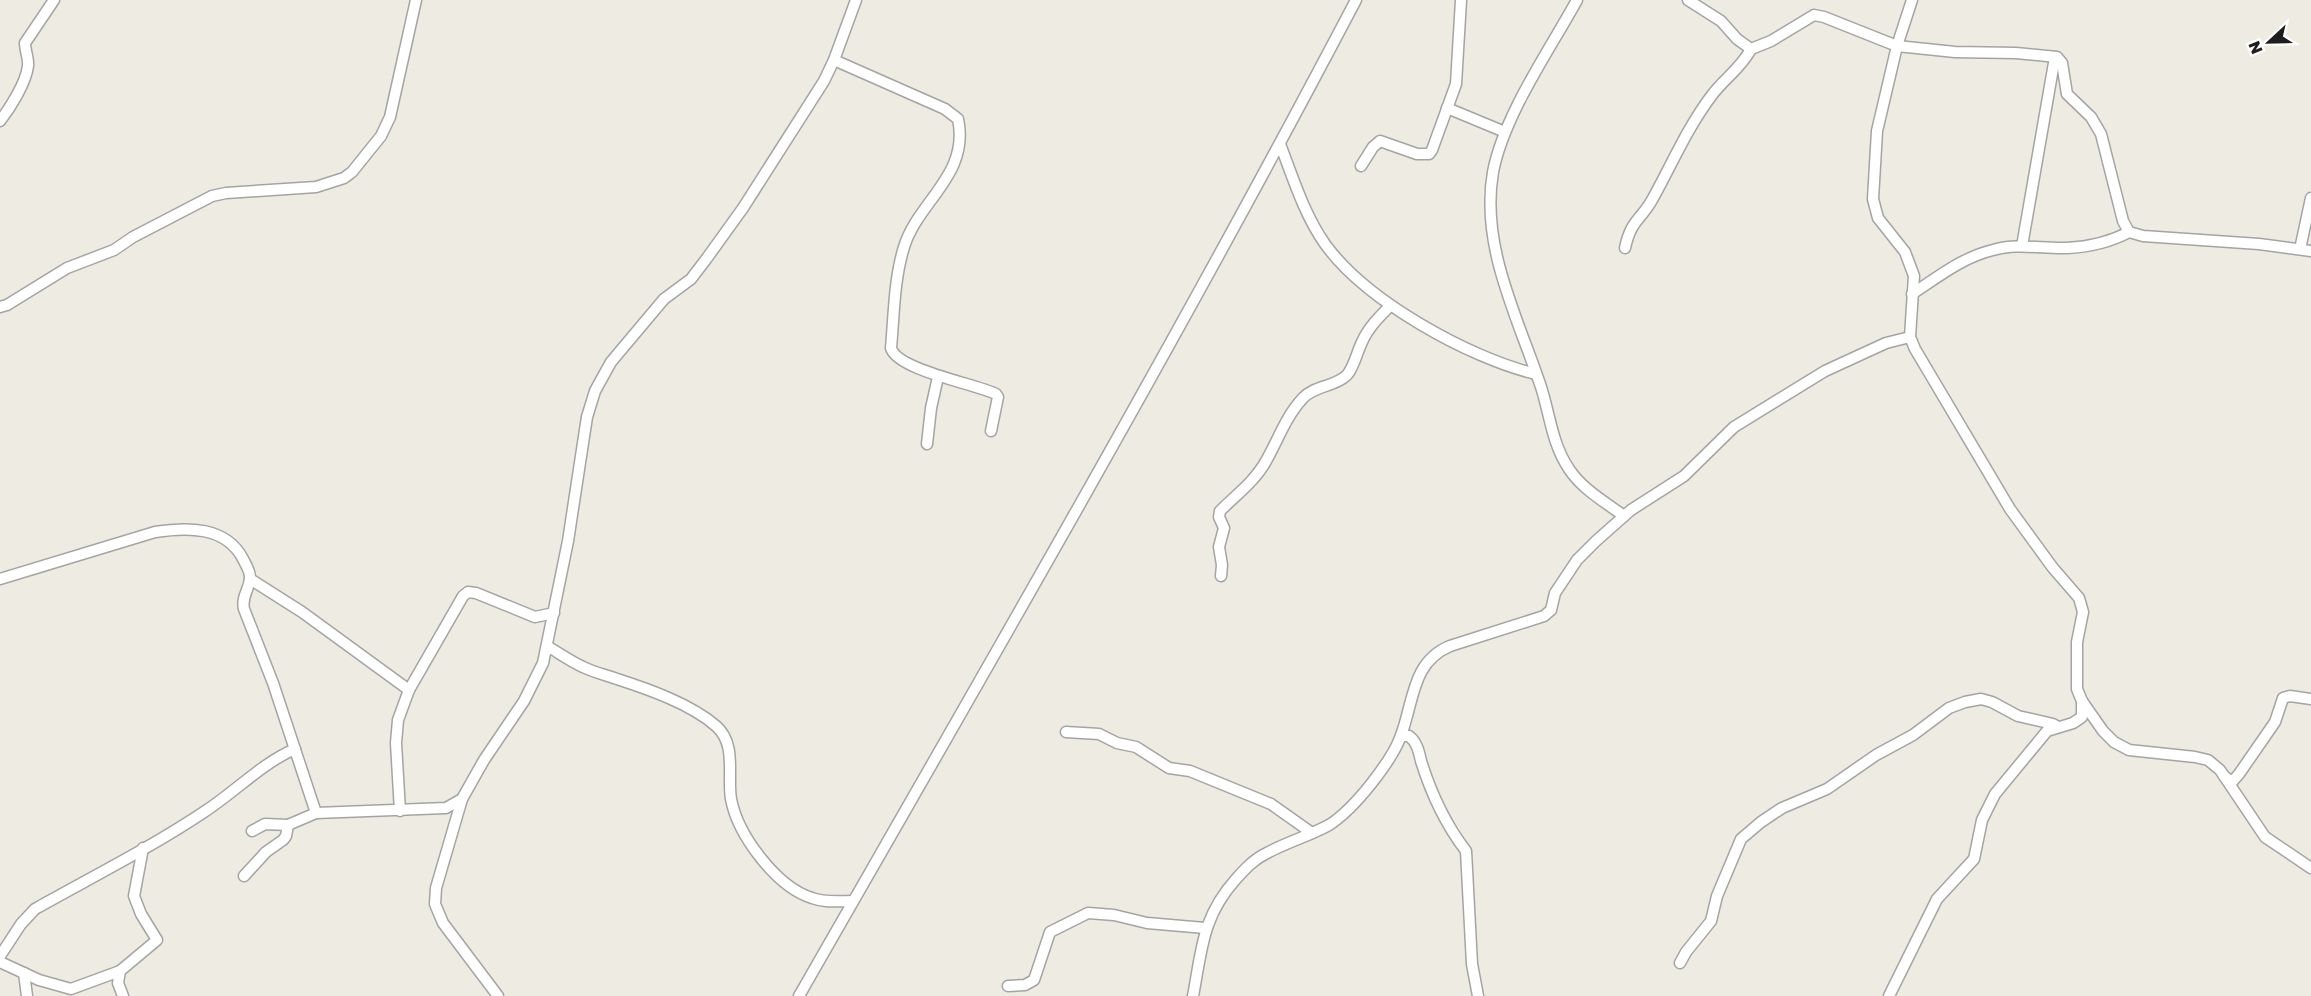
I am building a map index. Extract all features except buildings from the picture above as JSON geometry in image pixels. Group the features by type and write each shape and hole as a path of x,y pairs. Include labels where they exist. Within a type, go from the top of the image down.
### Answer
{"street":[{"path":"0,121 9,110 28,66 25,43 54,0"},
{"path":"0,307 67,268 122,246 139,234 212,196 316,187 344,178 352,172 381,136 390,117 416,0"},
{"path":"498,996 448,931 435,904 437,882 462,799 484,760 524,701 540,669 554,613 579,476 587,417 599,381 611,362 664,299 691,279 743,208 813,100 834,60 856,0"},
{"path":"799,996 1136,406 1356,0"},
{"path":"1361,166 1373,147 1380,141 1417,154 1428,154 1432,150 1456,84 1461,0"},
{"path":"1577,0 1505,132 1494,169 1489,213 1499,265 1536,374 1553,436 1569,469 1590,491 1624,516"},
{"path":"1688,0 1721,21 1737,39 1751,48"},
{"path":"1912,0 1897,46 1877,131 1874,205 1878,218 1909,259 1914,276 1910,337 1915,349 2010,509 2079,598 2083,612 2076,666 2077,689 2082,701 2103,731 2122,747 2139,752 2201,758 2216,765 2265,837 2311,868"},
{"path":"1625,248 1634,222 1652,201 1697,115 1719,86 1743,62 1751,48 1771,41 1814,15 1897,46 1955,52 2006,52 2055,57 2062,63 2067,94 2091,117 2101,134 2123,220 2129,232"},
{"path":"2022,246 2055,57"},
{"path":"834,60 945,109 958,120 959,140 948,177 916,221 904,247 891,348 896,356 938,377 996,394 998,397 991,431"},
{"path":"1448,108 1505,132"},
{"path":"1280,144 1297,192 1325,244 1360,281 1390,306 1476,354 1536,374"},
{"path":"1912,294 1960,263 1995,249 2022,246 2067,248 2112,241 2129,232 2143,236 2306,250 2311,198"},
{"path":"1221,576 1220,548 1224,528 1219,517 1220,511 1260,470 1282,428 1302,398 1312,391 1337,382 1350,372 1368,330 1390,306"},
{"path":"1193,996 1205,928 1222,895 1255,860 1340,817 1362,794 1382,768 1401,736 1417,680 1426,662 1450,646 1544,616 1551,610 1555,593 1577,560 1624,516 1684,476 1734,427 1826,371 1886,343 1910,337"},
{"path":"927,444 931,408 938,377"},
{"path":"0,579 98,548 178,528 200,530 226,540 242,557 249,572 250,579 243,598 244,609 273,683 309,789 311,804 316,813"},
{"path":"250,579 302,612 409,690"},
{"path":"400,811 396,734 398,720 409,690 458,603 468,592 476,593 535,617 554,613"},
{"path":"547,646 583,667 639,686 692,710 716,726 724,734 728,746 733,807 744,832 767,865 786,885 812,898 823,901 853,901"},
{"path":"2223,775 2232,782 2239,774 2276,722 2283,698 2290,696 2311,699"},
{"path":"1680,963 1711,921 1718,896 1741,839 1782,808 1827,789 1875,756 1913,735 1949,708 1965,702 1981,699 1992,702 2018,716 2053,723 2058,727"},
{"path":"1889,996 1934,904 1954,878 1974,859 1982,820 1995,794 2047,731 2073,723 2082,717 2082,701"},
{"path":"1066,732 1099,734 1117,743 1136,747 1168,768 1190,771 1271,804 1312,833"},
{"path":"1401,736 1409,736 1415,742 1425,775 1439,807 1466,851 1472,964 1478,996"},
{"path":"0,956 21,924 35,909 206,811 273,761 295,749"},
{"path":"252,831 265,824 288,825 316,813 446,808 462,799"},
{"path":"244,876 266,852 283,840 288,825"},
{"path":"0,962 71,989 120,971 157,940 141,914 134,896 143,848"},
{"path":"1008,986 1025,985 1034,980 1050,932 1085,914 1114,915 1147,923 1205,928"},
{"path":"120,971 118,983 123,996"},
{"path":"24,973 27,996"}]}
